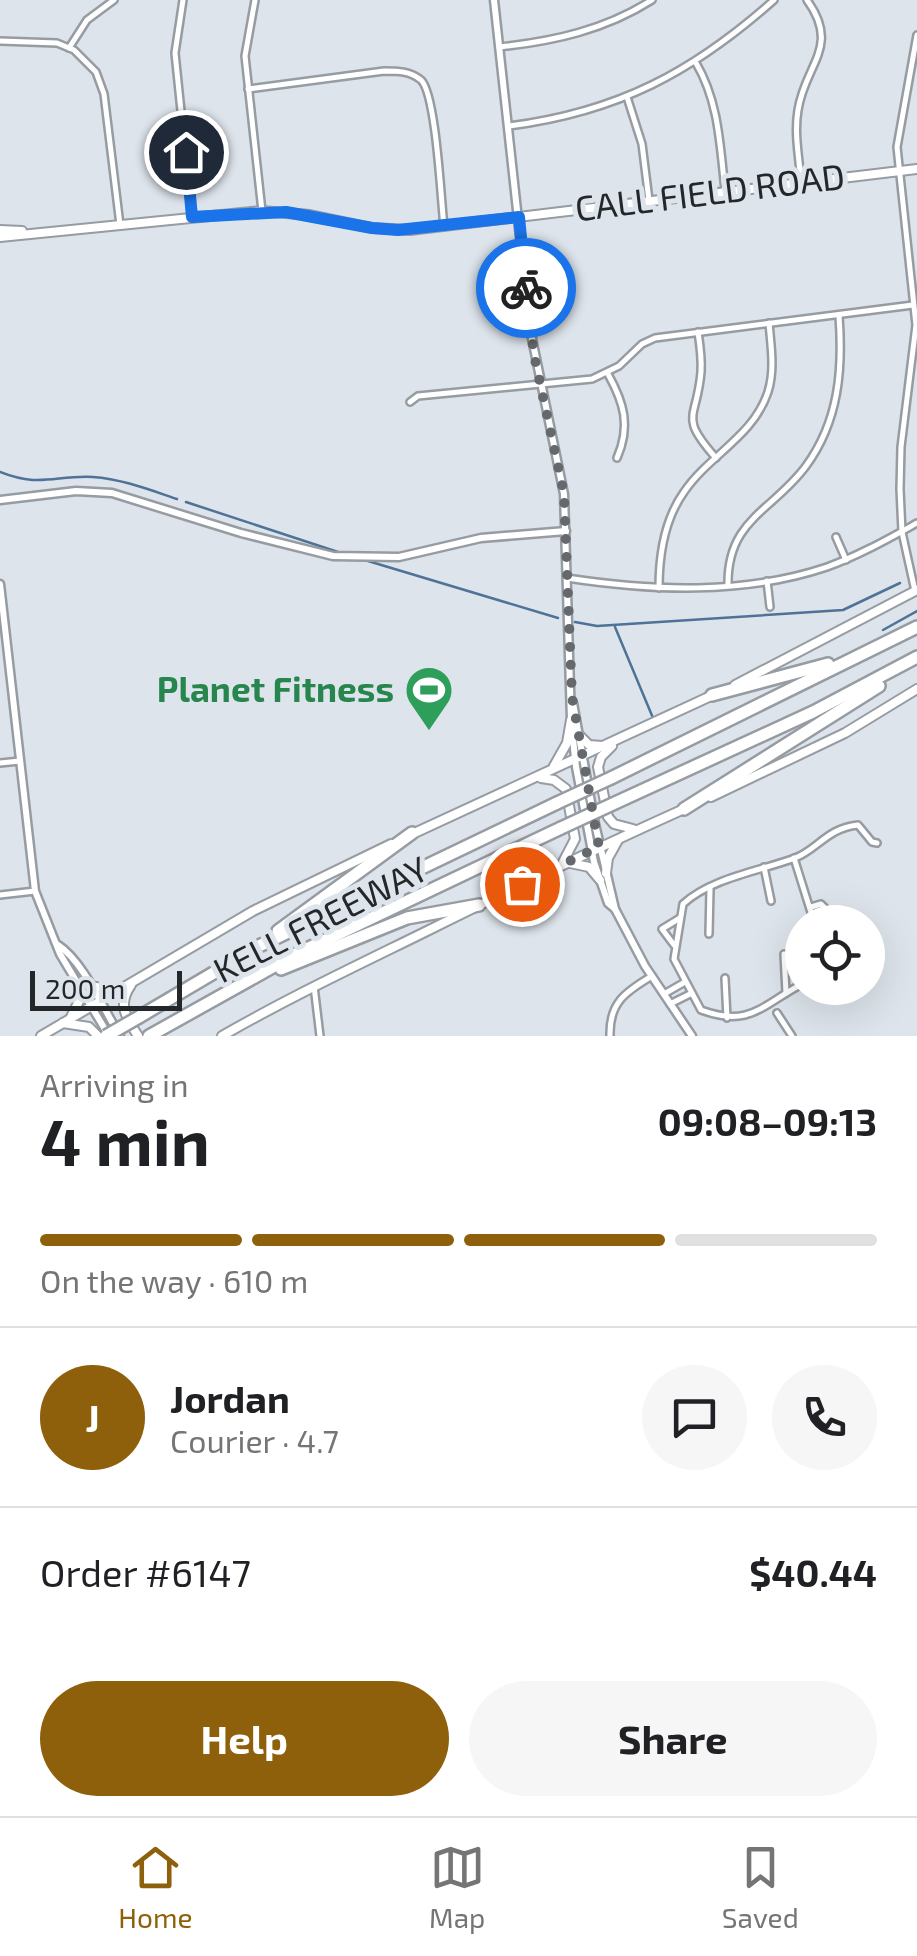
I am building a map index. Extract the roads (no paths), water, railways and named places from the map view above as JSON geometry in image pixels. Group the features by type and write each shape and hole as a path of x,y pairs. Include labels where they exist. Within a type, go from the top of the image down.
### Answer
{"highway":[{"path":"712,696 812,671 912,630"},
{"name":"KELL FREEWAY","path":"107,1036 259,946 912,630"},
{"path":"684,810 917,659"},
{"name":"KELL FREEWAY","path":"150,1035 294,955 814,712 917,659"},
{"path":"259,946 412,834"},
{"path":"248,980 408,918 479,905"}],"main road":[{"name":"CALL FIELD ROAD","path":"0,238 26,232 262,211 310,215 389,230 444,227 917,168"},
{"name":"CALL FIELD ROAD","path":"0,230 26,232"},
{"path":"41,1036 252,911 712,696 916,591"},
{"path":"227,1034 314,986 595,848 845,733 917,689"},
{"path":"551,770 567,743 571,720"},
{"path":"580,736 595,746 607,745"},
{"path":"618,740 601,757 598,777 608,817 614,824 637,830"},
{"path":"536,778 554,780 566,789 575,839 563,864"},
{"path":"563,864 589,868 603,876 620,838"},
{"path":"134,981 125,994 123,1012 138,1036"},
{"path":"66,1021 80,1001 78,984"},
{"path":"90,986 119,990"},
{"path":"66,1021 89,1027 98,1036"}],"street":[{"path":"69,48 87,20 114,0"},
{"path":"183,0 174,53 192,217"},
{"path":"255,0 246,40 262,211"},
{"path":"494,0 530,328 563,483 571,720 595,848 615,909 652,976 692,1036"},
{"path":"500,47 568,36 611,23 652,0"},
{"path":"509,126 590,110 627,97 696,62 730,39 774,0"},
{"path":"802,181 796,135 798,111 803,88 821,52 823,35 820,18 807,0"},
{"path":"916,591 902,532 901,447 912,372 916,305 899,170 898,126 917,35"},
{"path":"0,40 48,42 69,48 92,66 102,86 120,224"},
{"path":"696,62 710,87 714,104 725,190"},
{"path":"248,89 384,72 406,72 420,80 430,100 444,227"},
{"path":"908,83 917,84"},
{"path":"627,97 638,127 648,200"},
{"path":"410,402 418,396 541,385 608,374 650,340 916,305"},
{"path":"728,585 730,554 745,524 795,480 830,424 842,354 839,314"},
{"path":"659,588 667,524 684,492 746,432 767,394 772,374 769,323"},
{"path":"698,332 701,375 691,416 699,439 716,458"},
{"path":"608,374 619,393 626,420 617,458"},
{"path":"0,500 93,490 333,556 399,557 481,538 566,531"},
{"path":"567,578 659,588 767,582 846,560 917,524"},
{"path":"836,537 846,560"},
{"path":"767,582 770,608"},
{"path":"0,584 35,891 78,984 120,1036"},
{"path":"572,697 580,736 579,758"},
{"path":"0,764 20,761"},
{"path":"785,994 742,1018 726,1018 701,1010 675,964 680,918 687,899 740,873 794,858 852,825 862,828 872,842 878,842"},
{"path":"794,858 809,905"},
{"path":"764,867 771,901"},
{"path":"709,934 710,889"},
{"path":"0,896 35,891"},
{"path":"675,946 662,928 680,918"},
{"path":"57,944 66,950 90,986 107,1036"},
{"path":"784,954 785,974"},
{"path":"610,1036 611,1014 617,1001 652,976"},
{"path":"725,978 726,1018"},
{"path":"664,994 685,982"},
{"path":"314,986 320,1036"},
{"path":"670,1004 690,993"},
{"path":"777,1013 792,1036"}],"waterway":[{"path":"0,472 37,480 104,478 177,499"},
{"path":"186,502 341,553"},
{"path":"368,561 558,618"},
{"path":"575,622 597,626 843,610 900,583"},
{"path":"883,630 917,611"},
{"path":"615,627 653,718"}],"place":[{"name":"Planet Fitness","path":"429,732"}]}
